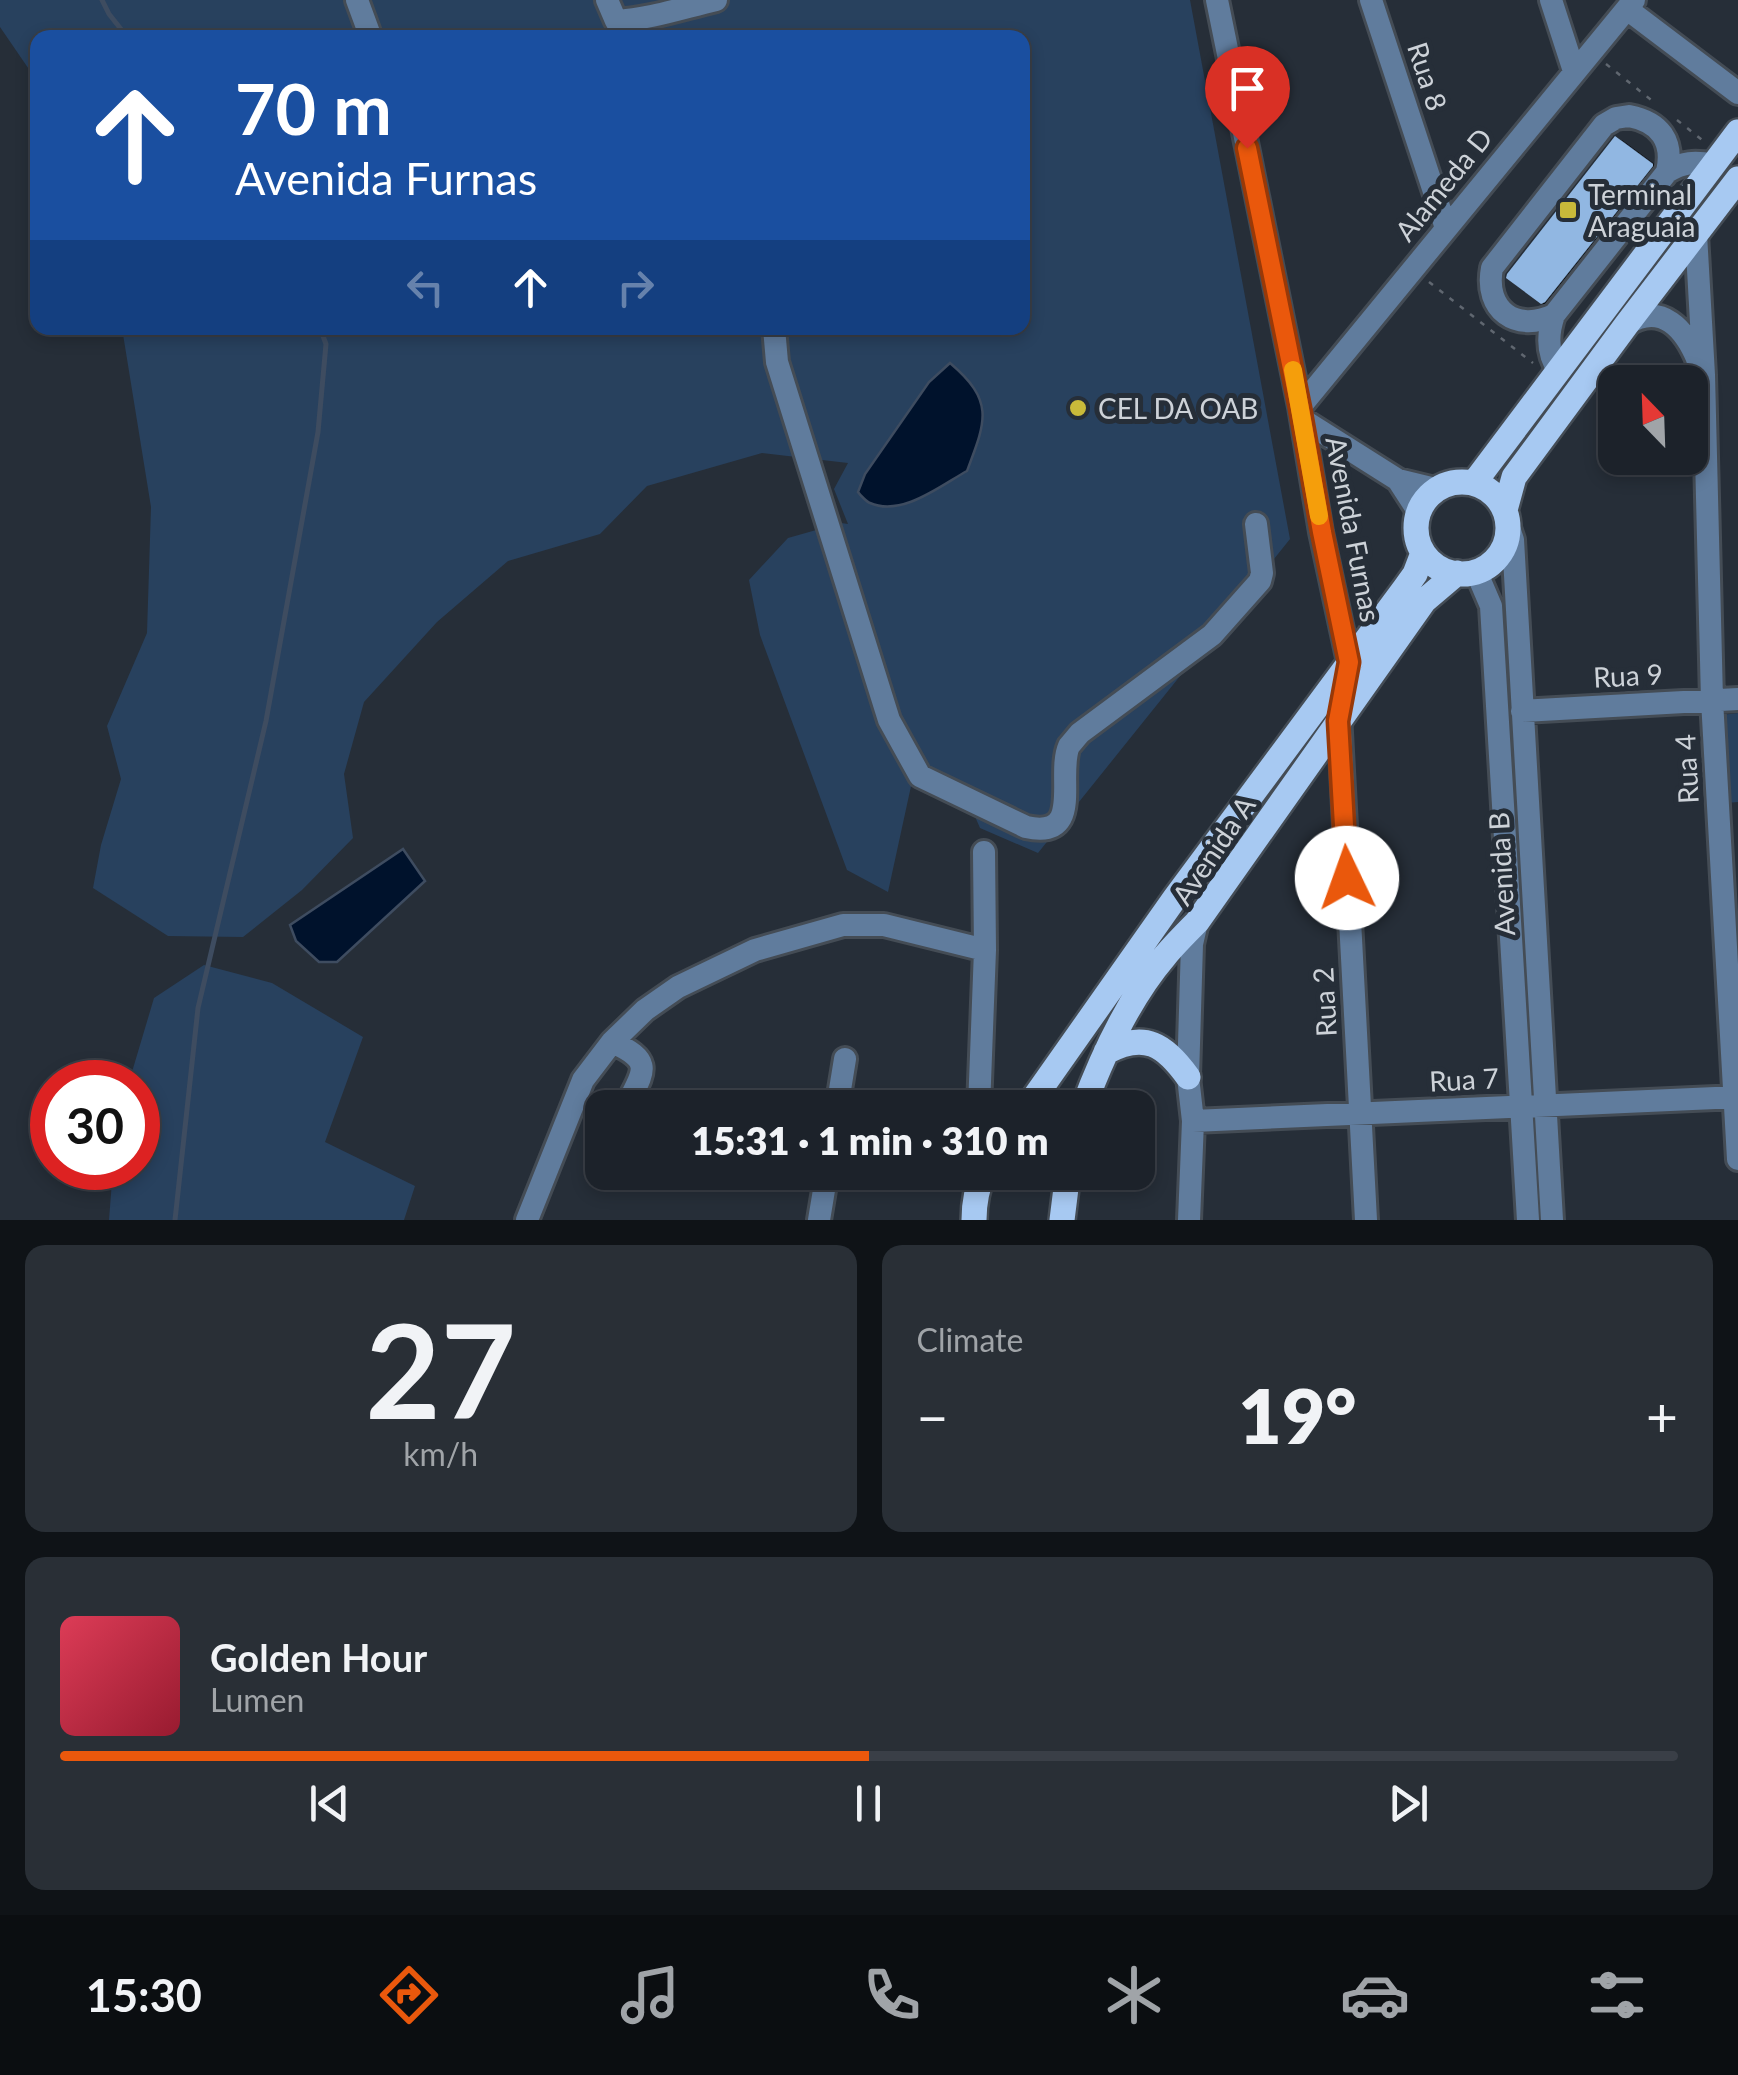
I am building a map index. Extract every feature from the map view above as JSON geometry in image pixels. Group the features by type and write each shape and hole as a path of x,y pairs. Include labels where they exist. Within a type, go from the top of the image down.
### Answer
{"main road":[{"path":"1474,483 1550,371 1712,156 1738,132"},
{"path":"1506,518 1496,496 1474,483 1448,484 1426,498 1418,511 1417,540 1437,567 1466,572 1487,566 1503,548 1514,477 1738,180"},
{"name":"Avenida A","path":"1040,1090 1175,898 1415,574 1423,553"},
{"name":"Avenida A","path":"1197,922 1424,602 1466,572"},
{"path":"1090,1090 1127,1013 1162,958 1197,922"},
{"path":"1106,1052 1128,1043 1162,1047 1188,1077"},
{"path":"974,1220 978,1190"},
{"path":"1062,1220 1066,1190"}],"street":[{"path":"358,0 368,30"},
{"path":"607,0 616,22 646,19 716,0"},
{"name":"Avenida Furnas","path":"1216,0 1349,662 1338,721"},
{"name":"Rua 8","path":"1372,0 1446,228"},
{"path":"1550,0 1574,71"},
{"path":"1630,4 1738,93"},
{"name":"Alameda D","path":"1302,414 1446,228 1630,4"},
{"path":"1554,315 1530,323 1506,314 1491,294 1492,268 1604,125 1629,116 1642,118 1662,132 1670,159 1667,172"},
{"path":"1550,371 1549,336 1554,315 1667,172 1712,156"},
{"name":"Rua 4","path":"1696,234 1703,365"},
{"name":"Rua 4","path":"1627,324 1649,314 1670,321 1685,336 1699,365"},
{"path":"775,335 778,362 888,720 920,776 1026,827 1039,830 1060,820 1069,745 1212,635 1260,581 1256,524"},
{"path":"1302,414 1398,480 1436,490"},
{"name":"Rua 4","path":"1706,475 1712,700 1738,1158"},
{"path":"1398,480 1418,511"},
{"name":"Avenida B","path":"1506,518 1513,540 1522,710 1533,1106 1528,1220"},
{"name":"Avenida B","path":"1466,572 1491,606 1533,1106 1552,1220"},
{"name":"Rua 9","path":"1522,710 1738,699"},
{"name":"Rua 2","path":"1338,721 1366,1220"},
{"path":"981,1090 984,852"},
{"name":"Avenida A","path":"1189,1220 1193,1122 1188,1077 1192,944 1197,922"},
{"path":"527,1220 583,1080 612,1042 645,1010 678,987 755,950 843,925 884,924 985,950"},
{"path":"612,1042 630,1050 642,1062 633,1090"},
{"path":"840,1090 844,1059"},
{"name":"Rua 7","path":"1193,1122 1736,1097"},
{"path":"820,1220 824,1190"}],"path":[{"path":"1595,55 1661,108"},
{"path":"1674,118 1712,156"},
{"path":"1424,278 1550,371"}],"shaded area":[{"path":"0,0 1190,0 1290,539 1038,853 980,828 967,798 913,777 888,892 847,870 760,635 749,580 788,538 848,524 834,489 848,463 762,453 647,486 600,534 508,561 437,622 364,702 344,774 353,838 302,890 243,937 168,936 93,888 121,779 107,726 147,633 151,507 123,335 1030,335 1030,30 30,30 30,71 0,27"},
{"path":"950,363 974,389 982,413 979,438 967,471 908,503 882,506 869,502 858,492 865,474 929,382"},
{"path":"1738,713 1738,802 1726,803 1721,715"},
{"path":"403,849 425,881 337,962 319,962 296,941 290,925"},
{"path":"204,965 272,983 363,1037 325,1142 415,1186 404,1220 109,1220 111,1190 160,1190 160,1060 136,1060 154,998"}],"building":[{"path":"1615,136 1653,166 1541,304 1506,278 1507,274"}],"waterway":[{"path":"102,0 122,30"},
{"path":"175,1220 198,1008 266,721 318,432 326,344 323,335"}],"slow traffic":[{"path":"1293,370 1319,516"}],"place":[{"name":"Terminal Araguaia","path":"1568,210"},
{"name":"CEL DA OAB","path":"1078,408"}],"route":[{"path":"1247,148 1349,662 1338,721 1347,878"}]}
